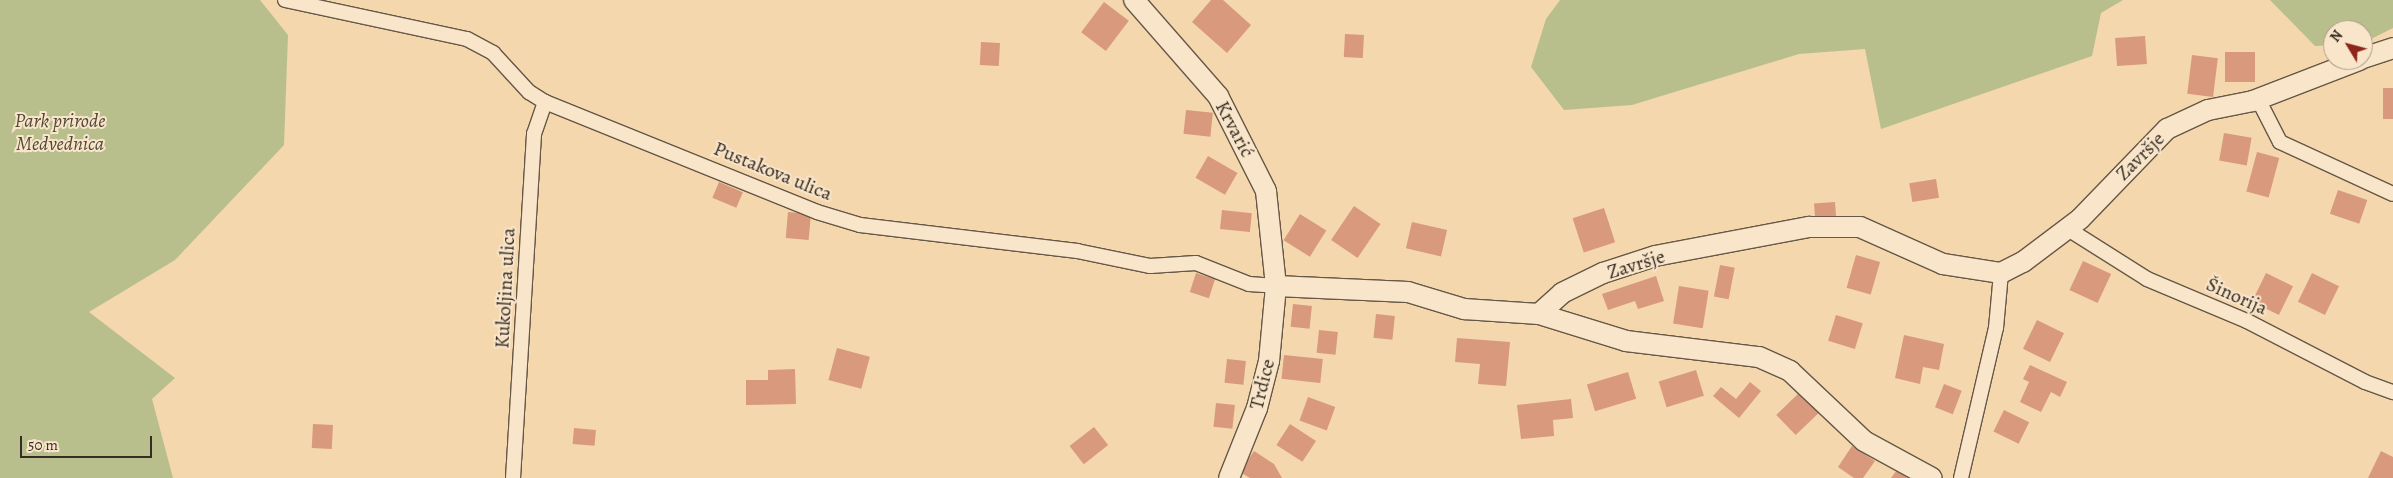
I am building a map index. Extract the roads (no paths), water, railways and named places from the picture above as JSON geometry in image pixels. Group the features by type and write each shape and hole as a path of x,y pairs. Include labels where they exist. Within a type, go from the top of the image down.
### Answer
{"street":[{"name":"Pustakova ulica","path":"285,0 467,40 493,54 529,92 545,102 817,212 860,225 1077,251 1150,266 1196,262 1249,284 1276,286"},
{"name":"Krvarić","path":"1134,0 1218,96 1255,167 1266,191 1276,286"},
{"path":"2373,55 2393,48"},
{"name":"Završje","path":"1539,314 1562,293 1604,273 1655,256 1809,228 1860,227 1943,264 2001,272 2068,229 2167,129 2208,110 2258,99 2333,70"},
{"path":"2258,99 2280,142 2393,194"},
{"name":"Kukoljina ulica","path":"513,478 534,134 545,102"},
{"name":"Šinorija","path":"2068,229 2147,279 2247,321 2365,382 2393,392"},
{"path":"1961,478 1996,328 2001,272"},
{"path":"1276,286 1408,292 1464,309 1539,314 1626,341 1730,352 1776,362 1803,382 1864,441 1932,478"},
{"name":"Trdice","path":"1229,478 1265,386 1276,286"}],"park label":[{"name":"Park prirode Medvednica","path":"60,132"}]}
